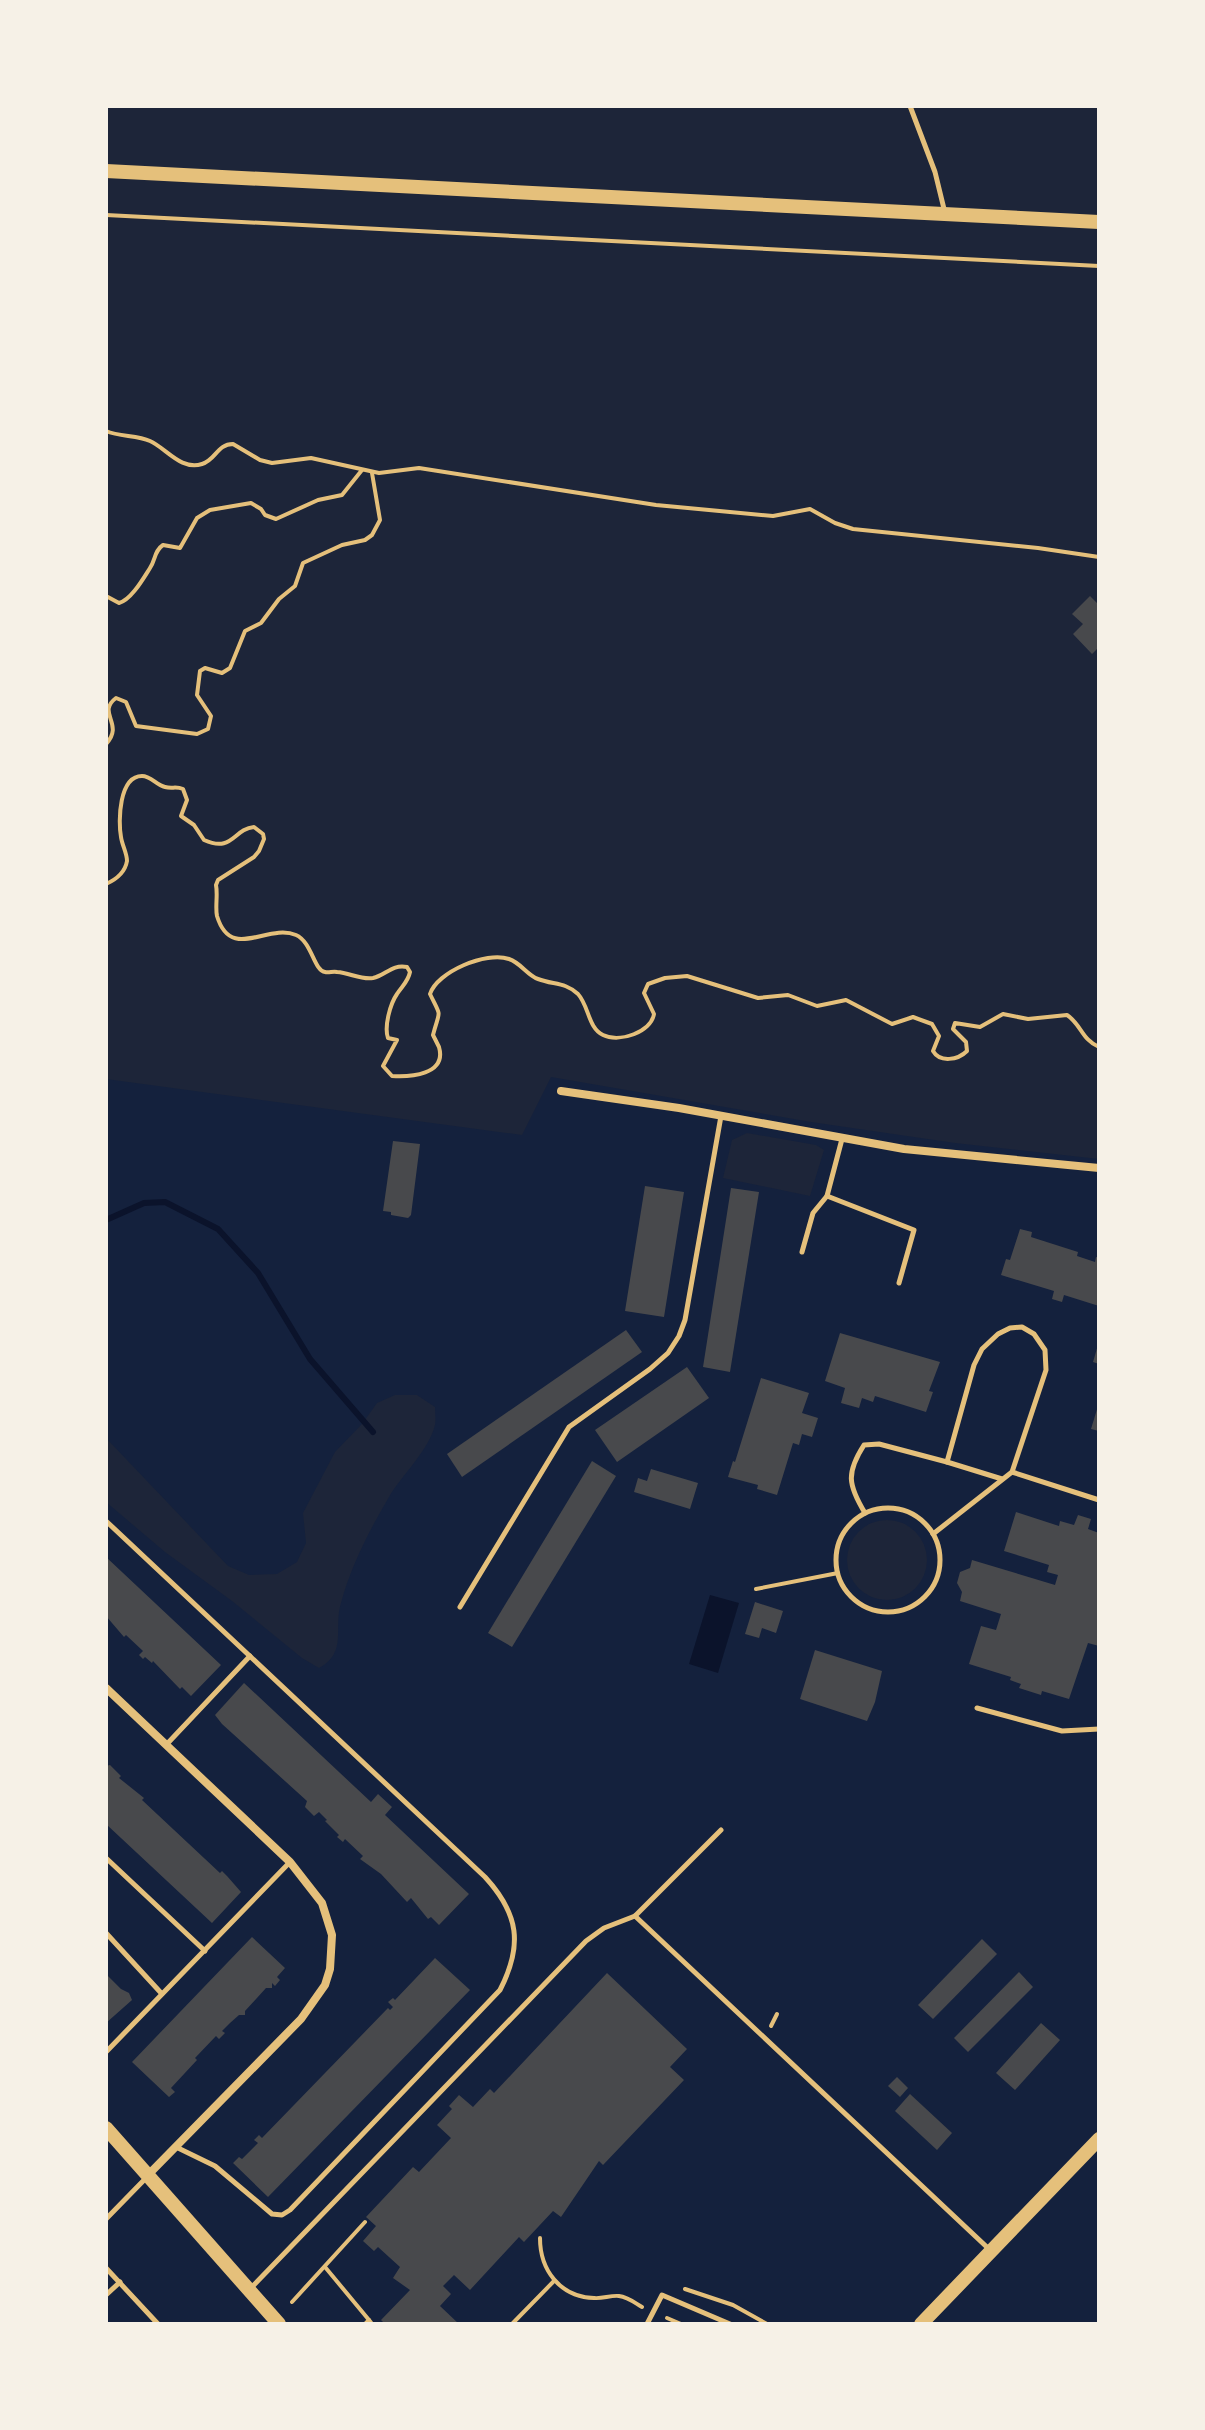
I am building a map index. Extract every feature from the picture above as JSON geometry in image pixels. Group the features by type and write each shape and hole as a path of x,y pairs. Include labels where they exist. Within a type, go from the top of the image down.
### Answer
{"street":[{"path":"106,171 1099,222"},
{"path":"561,1091 721,1115 842,1139 955,1155 1099,1168"},
{"path":"106,1688 312,1886 329,1918 333,1951 325,1985 301,2019 178,2148 149,2174"},
{"path":"106,2128 279,2324"},
{"path":"921,2324 1099,2139"}],"lane":[{"path":"910,106 935,172 946,214"},
{"path":"460,1607 569,1427 650,1369 668,1353 679,1336 685,1320 721,1115"},
{"path":"802,1252 813,1213 827,1196 842,1139"},
{"path":"827,1196 914,1230 899,1283"},
{"path":"933,1534 1012,1472 1046,1370 1045,1350 1034,1334 1022,1327 1010,1328 982,1349 974,1365 947,1462"},
{"path":"865,1513 851,1491 851,1473 864,1445 879,1444 1002,1479"},
{"path":"1012,1472 1099,1500"},
{"path":"881,1507 898,1508 915,1514 933,1534 941,1558 938,1576 930,1592 917,1604 901,1611 884,1612 867,1608 848,1592 838,1573 836,1553 841,1536 851,1522 881,1507"},
{"path":"106,1521 501,1894 511,1914 515,1934 515,1953 500,1990 290,2210 282,2215 272,2214 215,2166 178,2148"},
{"path":"166,1745 250,1656"},
{"path":"977,1708 1062,1731 1099,1729"},
{"path":"249,2291 586,1941 604,1928 635,1916 721,1830"},
{"path":"106,1858 205,1951"},
{"path":"106,2052 290,1862"},
{"path":"635,1916 991,2251"},
{"path":"106,1933 162,1994"},
{"path":"106,2219 149,2174"},
{"path":"106,2268 158,2324"},
{"path":"106,2295 120,2282"},
{"path":"647,2324 662,2295 730,2324"}],"path":[{"path":"566,106 593,106"},
{"path":"106,215 1099,266"},
{"path":"106,431 147,440 173,458 196,465 210,460 227,444 242,447 260,460 272,463 311,458 372,473 419,468 656,505 773,516 810,509 853,529 1099,557"},
{"path":"106,596 119,603 126,601 150,568 158,548 163,545 180,548 197,518 204,513 251,503 265,515 276,519 318,500 342,495 362,470"},
{"path":"106,744 114,728 109,706 116,698 126,702 136,726 197,734 208,729 211,716 197,695 200,671 205,668 222,673 230,668 245,631 261,623 279,599 295,586 303,563 372,535 380,520 372,473"},
{"path":"106,884 120,875 126,865 120,834 120,806 125,790 135,777 145,775 161,786 183,789 187,800 181,816 194,825 204,840 211,843 231,842 249,827 258,830 264,839 259,851 218,880 218,918 228,934 238,940 279,933 294,934 305,941 317,967 324,973 340,972 372,978 392,968 407,967 409,977 394,999 386,1023 386,1035 397,1040 383,1066 392,1076 424,1075 436,1064 440,1050 433,1035 440,1020 440,1010 430,994 434,983 454,969 494,956 522,965 535,979 559,982 571,989 580,997 594,1026 611,1038 639,1032 651,1023 654,1014 644,993 648,984 665,978 687,976 758,998 788,995 817,1006 846,1000 892,1024 919,1018 937,1029 939,1036 933,1051 945,1059 967,1051 966,1042 953,1029 955,1023 980,1027 1003,1014 1028,1019 1067,1015 1088,1041 1099,1047"},
{"path":"756,1589 838,1573"},
{"path":"769,2030 777,2014"},
{"path":"292,2302 365,2222"},
{"path":"540,2238 543,2262 554,2281 579,2296 597,2299 622,2296 642,2307"},
{"path":"324,2267 369,2323"},
{"path":"512,2324 554,2281"},
{"path":"685,2289 733,2305 767,2324"},
{"path":"669,2321 681,2324"}],"shaded area":[{"path":"106,106 1099,106 1099,1159 955,1143 811,1122 551,1077 522,1135 106,1079"},
{"path":"747,1133 816,1145 824,1150 810,1196 723,1178 732,1140"},
{"path":"395,1395 417,1395 435,1407 435,1425 427,1444 389,1497 361,1549 341,1603 337,1647 328,1662 319,1668 165,1552 106,1502 106,1438 228,1566 249,1575 277,1574 297,1562 306,1543 303,1513 335,1452 377,1403"},
{"path":"887,1520 902,1523 915,1532 924,1545 927,1560 924,1575 915,1588 902,1597 887,1600 872,1597 859,1588 850,1575 847,1560 850,1545 859,1532 872,1523"},
{"path":"710,1595 739,1603 718,1673 689,1664"}],"building":[{"path":"1090,596 1099,605 1099,651 1097,649 1092,654 1073,634 1083,624 1072,614"},
{"path":"393,1141 420,1144 411,1215 408,1218 383,1211"},
{"path":"645,1186 684,1192 664,1317 625,1311"},
{"path":"731,1188 759,1192 730,1372 703,1367"},
{"path":"1020,1229 1032,1232 1031,1237 1078,1252 1077,1256 1095,1262 1096,1257 1099,1258 1099,1306 1064,1295 1062,1302 1052,1299 1054,1291 1001,1275 1006,1259 1010,1260"},
{"path":"626,1330 642,1352 462,1477 447,1454"},
{"path":"840,1333 940,1362 929,1391 933,1392 926,1412 875,1396 873,1402 862,1398 859,1408 841,1403 845,1388 825,1381"},
{"path":"1099,1345 1099,1364 1093,1362"},
{"path":"687,1367 709,1398 617,1462 595,1430"},
{"path":"761,1378 809,1393 802,1413 818,1418 812,1437 802,1434 799,1445 793,1443 777,1495 757,1489 758,1485 728,1477"},
{"path":"1099,1406 1099,1431 1091,1429"},
{"path":"592,1461 616,1476 512,1647 488,1633"},
{"path":"651,1469 698,1483 690,1509 634,1492 638,1478 647,1481"},
{"path":"1016,1512 1059,1526 1060,1521 1074,1525 1078,1515 1091,1519 1088,1529 1099,1533 1099,1646 1088,1643 1069,1699 1019,1688 1021,1684 1010,1680 1011,1677 969,1664 981,1626 996,1630 1001,1614 960,1601 962,1592 957,1583 960,1572 970,1568 972,1560 1055,1585 1058,1575 1047,1572 1049,1565 1004,1551"},
{"path":"106,1557 221,1665 191,1696 153,1661 143,1659 139,1655 143,1651 126,1635 124,1637 106,1616"},
{"path":"755,1602 783,1611 776,1633 762,1628 759,1638 745,1634"},
{"path":"815,1650 882,1671 867,1721 800,1699"},
{"path":"244,1683 371,1802 378,1794 392,1807 385,1815 469,1894 439,1925 431,1917 428,1919 411,1898 407,1902 381,1874 360,1859 363,1856 345,1839 343,1842 337,1837 339,1835 319,1812 314,1816 305,1807 307,1801 222,1724 215,1715"},
{"path":"110,1765 121,1776 119,1778 144,1798 142,1800 220,1873 222,1871 241,1892 212,1923 106,1824 106,1766"},
{"path":"252,1937 285,1968 277,1977 280,1980 275,1986 272,1983 272,1988 266,1988 245,2011 245,2015 239,2015 222,2031 225,2033 219,2039 216,2036 195,2058 197,2060 171,2088 175,2092 169,2097 132,2062"},
{"path":"982,1939 997,1954 933,2019 918,2005"},
{"path":"435,1958 470,1990 268,2197 233,2163 239,2157 242,2159 258,2143 254,2140 259,2135 262,2138 388,2008 393,2007 388,2002 393,1998 395,2000"},
{"path":"1019,1972 1033,1987 968,2052 954,2038"},
{"path":"607,1973 687,2049 670,2067 684,2080 603,2165 599,2161 561,2217 553,2211 524,2242 519,2237 470,2290 454,2275 443,2286 451,2294 440,2306 459,2324 385,2324 381,2320 410,2290 393,2278 400,2267 378,2247 374,2251 363,2241 376,2226 366,2217 413,2167 419,2172 451,2138 437,2125 452,2109 449,2106 459,2095 473,2107 490,2089 494,2093"},
{"path":"106,1974 129,1993 132,2000 106,2023"},
{"path":"1041,2023 1060,2040 1015,2090 996,2073"},
{"path":"897,2077 908,2088 900,2097 888,2086"},
{"path":"910,2094 952,2133 937,2150 895,2111"}],"waterway":[{"path":"106,1220 144,1203 165,1202 218,1229 258,1273 310,1359 373,1432"}]}
